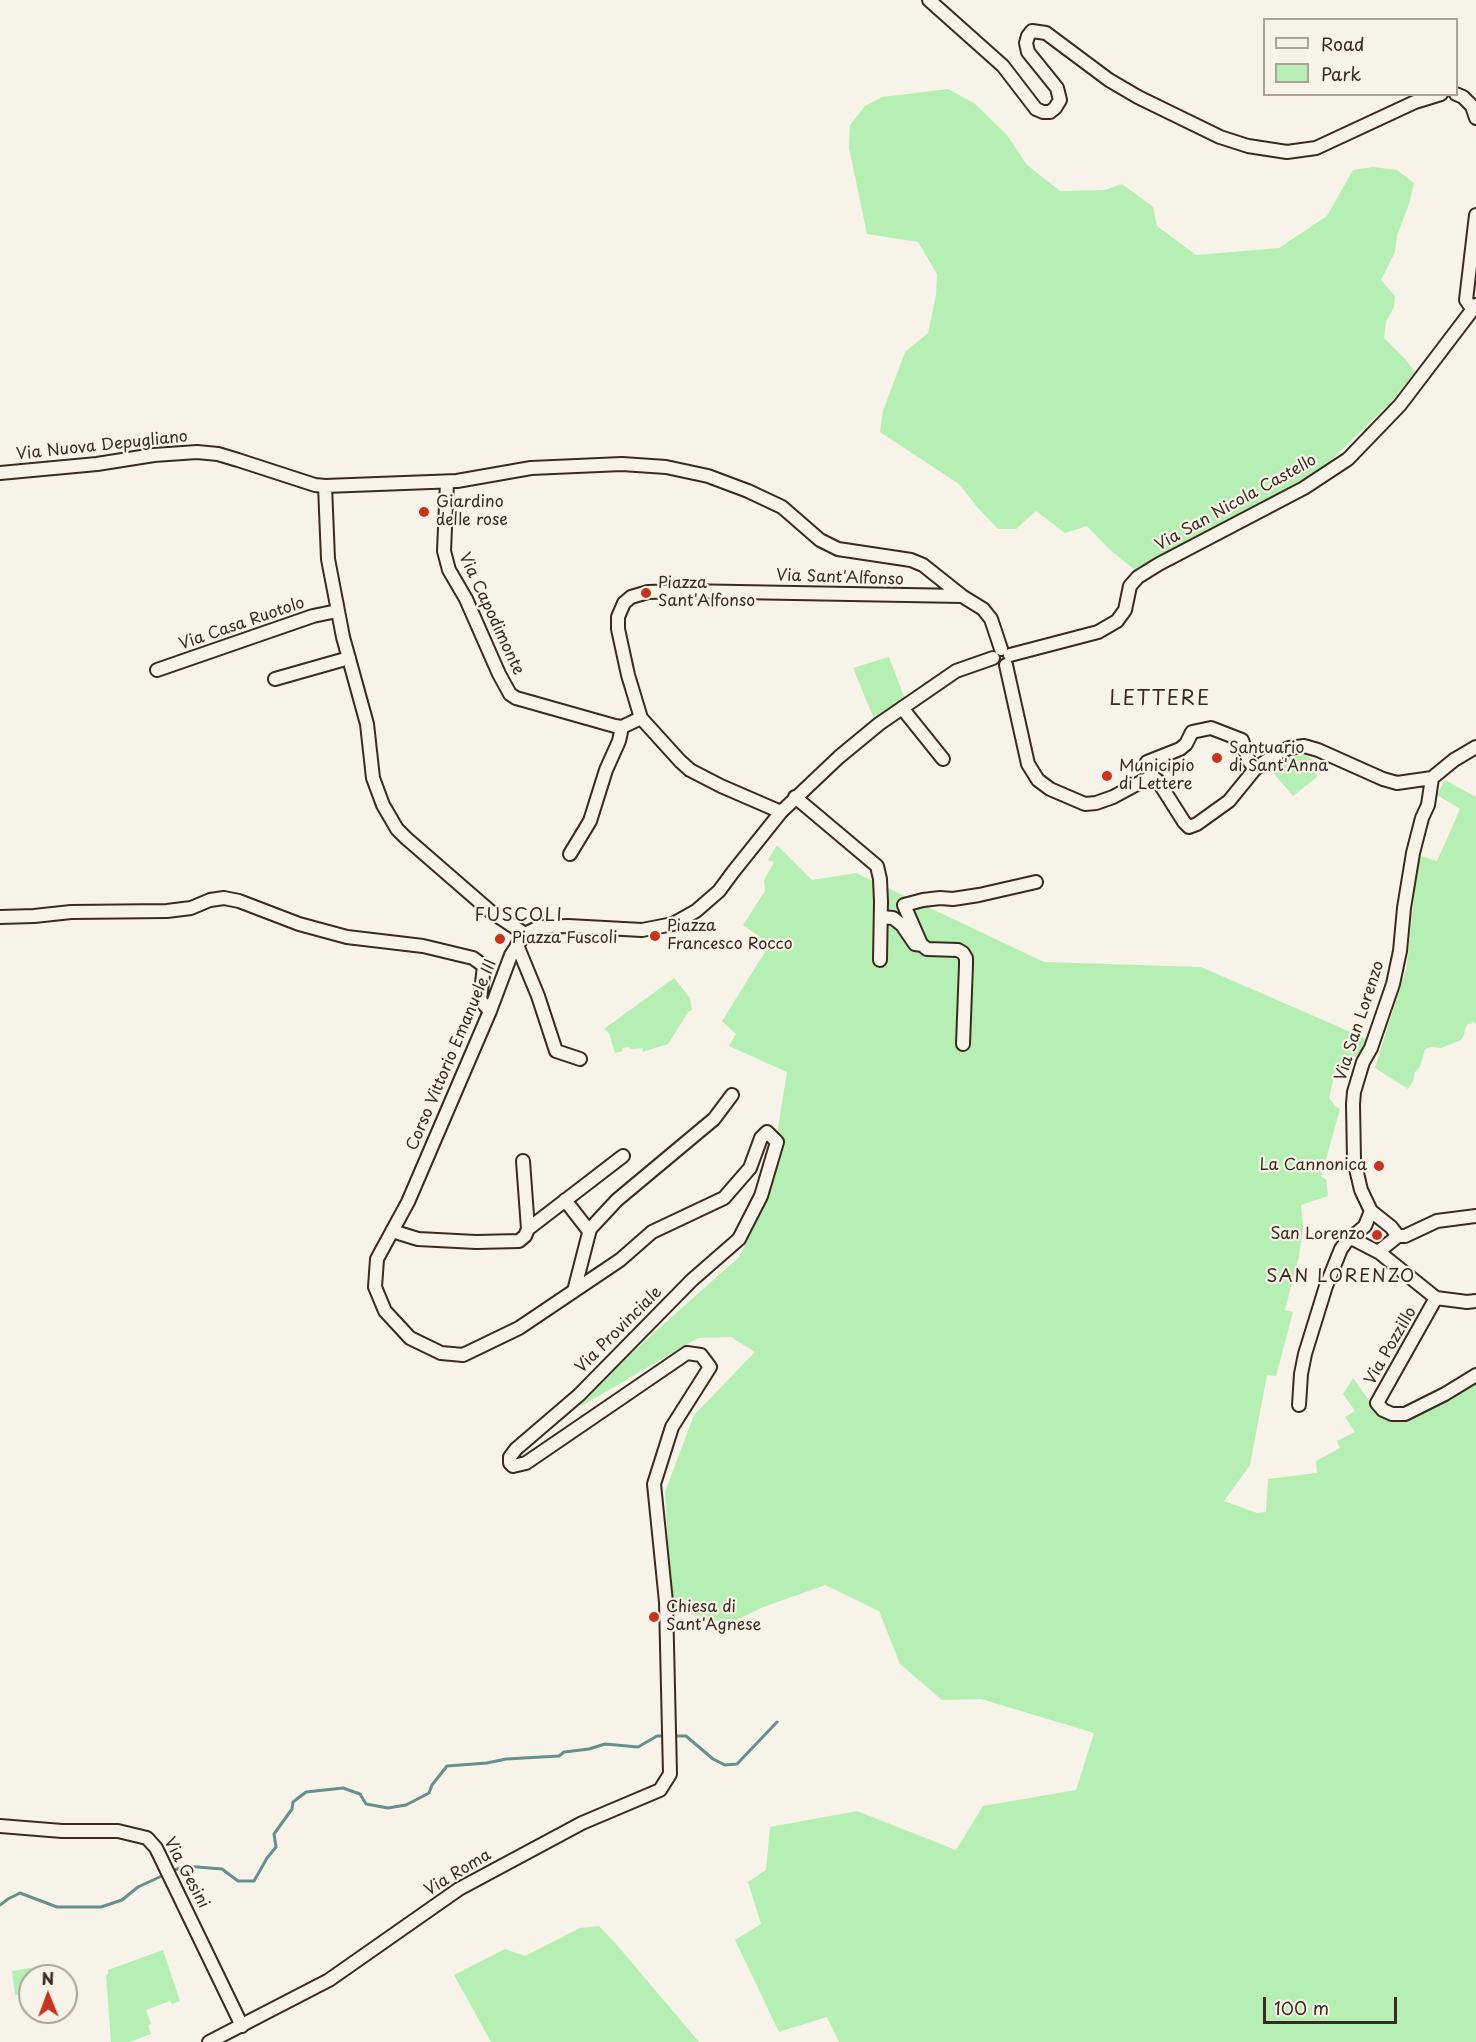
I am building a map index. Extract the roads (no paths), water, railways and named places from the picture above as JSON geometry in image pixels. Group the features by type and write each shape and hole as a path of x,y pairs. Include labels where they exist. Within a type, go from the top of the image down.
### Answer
{"street":[{"path":"929,0 1003,66 1035,109 1044,112 1050,112 1056,108 1060,100 1057,87 1028,52 1026,43 1032,31 1046,33 1109,80 1138,97 1220,137 1248,146 1287,152 1316,148 1415,102 1434,96"},
{"path":"1458,95 1472,106 1476,118"},
{"path":"1474,308 1466,300 1476,215"},
{"name":"Via San Nicola Castello","path":"1002,657 1098,632 1117,621 1125,610 1130,586 1138,577 1304,488 1348,459 1400,405 1474,308"},
{"name":"Via Nuova Depugliano","path":"0,473 197,452 238,459 315,486 447,482 531,468 622,464 666,467 708,476 782,507 820,540 838,549 910,560 923,566 983,609 991,619 1002,657"},
{"name":"Via Capodimonte","path":"447,482 444,551 449,570 466,599 510,694 516,698 622,727"},
{"path":"326,486 328,559 337,610 368,724 373,778 383,805 392,822 406,838 490,910 525,934 539,927 568,926 642,930 673,924 696,911 719,891 795,797 852,746 879,724 956,671 1002,657 1028,764 1038,780 1050,789 1085,804 1113,797 1152,776 1158,781 1189,827 1197,824 1229,801 1256,769 1276,754 1289,748 1304,746 1318,750 1397,783 1432,778 1454,760 1476,747"},
{"name":"Via Sant'Alfonso","path":"641,718 628,675 618,629 618,617 624,603 631,597 648,592 682,591 962,596"},
{"name":"Via Casa Ruotolo","path":"157,670 337,610"},
{"path":"275,679 349,658"},
{"path":"902,708 943,759"},
{"path":"570,854 590,821 622,727 641,718 690,770 781,812"},
{"path":"1147,762 1186,744 1192,732 1211,728 1242,740 1249,761 1256,769"},
{"name":"Via San Lorenzo","path":"1398,1236 1391,1227 1371,1211 1361,1190 1352,1139 1354,1092 1393,984 1412,863 1422,818 1428,805 1432,778"},
{"path":"795,797 877,866 880,879 880,960"},
{"path":"963,1044 966,958 958,950 927,950 922,945 904,905 923,900 979,895 1036,882"},
{"path":"0,917 71,912 167,911 191,908 210,900 224,898 239,900 299,924 347,937 423,946 473,958 484,966 480,1000 490,1011"},
{"path":"881,917 893,918 902,925 915,944 922,945"},
{"name":"Corso Vittorio Emanuele III","path":"375,1287 377,1259 408,1202 512,955 525,934"},
{"path":"517,945 538,996 556,1051 580,1059"},
{"path":"574,1291 589,1232 617,1200 714,1119 732,1095"},
{"name":"Via Provinciale","path":"375,1287 386,1311 410,1338 441,1353 463,1354 519,1328 620,1260 652,1232 724,1198 750,1168 761,1138 767,1132 777,1142 761,1196 739,1239 692,1280 579,1395 516,1449 510,1457 510,1463 513,1466 526,1463 687,1353 701,1355 710,1367 672,1427 654,1484 666,1602 669,1709"},
{"path":"528,1229 623,1156"},
{"path":"392,1231 418,1239 476,1242 519,1241 528,1229 523,1161"},
{"path":"565,1200 589,1232"},
{"path":"1299,1405 1301,1374 1326,1286 1341,1249 1365,1226 1371,1211"},
{"path":"1378,1252 1398,1236 1405,1236 1437,1221 1476,1216"},
{"name":"Via Pozzillo","path":"1351,1238 1378,1252 1436,1299 1377,1403 1383,1410 1392,1414 1405,1414 1476,1375"},
{"path":"1436,1299 1476,1301"},
{"name":"Via Roma","path":"209,2042 348,1968 459,1889 582,1823 660,1790 667,1781 671,1766 669,1709"},
{"name":"Via Gesini","path":"0,1826 62,1831 118,1831 147,1838 156,1848 185,1904 242,2026"}],"waterway":[{"path":"674,1736 686,1736 713,1759 725,1765 737,1764 777,1722"},
{"path":"172,1871 185,1866 222,1869 238,1881 254,1881 276,1847 274,1834 292,1809 293,1802 306,1792 343,1788 360,1794 366,1804 388,1808 406,1805 429,1793 432,1785 447,1766 559,1756 564,1752 589,1749 605,1744 638,1747 657,1736 664,1736"},
{"path":"0,1905 20,1893 57,1907 101,1907 122,1900 138,1887 166,1874"}],"place":[{"name":"Giardino delle rose","path":"424,512"},
{"name":"Piazza Sant'Alfonso","path":"646,593"},
{"name":"Santuario di Sant'Anna","path":"1217,758"},
{"name":"Municipio di Lettere","path":"1107,776"},
{"name":"Piazza Francesco Rocco","path":"655,936"},
{"name":"Piazza Fuscoli","path":"500,939"},
{"name":"La Cannonica","path":"1379,1166"},
{"name":"San Lorenzo","path":"1377,1235"},
{"name":"Chiesa di Sant'Agnese","path":"654,1617"}],"district":[{"name":"LETTERE","path":"1160,699"},
{"name":"FUSCOLI","path":"519,916"},
{"name":"SAN LORENZO","path":"1341,1277"}]}
